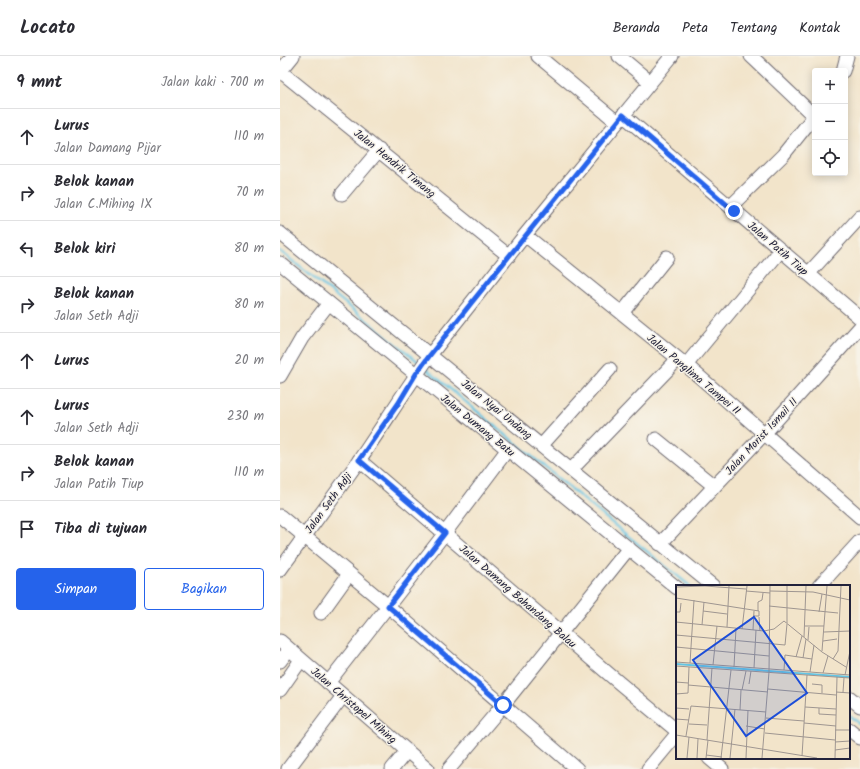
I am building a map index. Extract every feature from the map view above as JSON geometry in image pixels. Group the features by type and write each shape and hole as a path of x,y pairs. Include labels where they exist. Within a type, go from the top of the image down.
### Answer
{"street":[{"path":"280,71 293,56"},
{"name":"Jalan Patih Tiup","path":"538,56 730,207 860,318"},
{"path":"619,56 650,82"},
{"path":"429,356 525,235 672,56"},
{"path":"751,56 812,112"},
{"path":"844,68 847,56"},
{"name":"Jalan Hendrik Timang","path":"280,71 509,256"},
{"path":"730,207 783,155 812,119"},
{"path":"342,194 379,150"},
{"path":"808,274 860,217"},
{"name":"Jalan Nyai Undang","path":"280,233 429,356 542,445 711,585"},
{"name":"Jalan Panglima Tampei II","path":"525,235 682,362 860,517"},
{"path":"571,470 682,362 781,250"},
{"path":"622,313 667,257"},
{"name":"Jalan Dumang Batu","path":"280,263 417,372 676,587"},
{"path":"280,376 302,338 329,303"},
{"name":"Jalan Morist Ismail II","path":"660,544 764,434 860,327"},
{"name":"Jalan Seth Adji","path":"280,570 398,404 417,372 429,356"},
{"path":"542,445 610,369"},
{"path":"656,439 714,486"},
{"path":"328,682 445,533 508,449"},
{"name":"Jalan Damang Bahandang Balau","path":"359,460 676,731"},
{"path":"280,516 388,606 577,769"},
{"path":"820,585 860,541"},
{"path":"449,769 503,705 560,632 629,548"},
{"path":"321,613 349,574"},
{"path":"280,661 285,645"},
{"name":"Jalan Christopel Mihing","path":"285,645 428,769"},
{"path":"280,690 301,660"},
{"path":"288,769 344,696"},
{"path":"850,698 860,706"},
{"path":"850,730 860,738"},
{"path":"648,769 676,733"},
{"path":"392,769 407,751"},
{"path":"710,759 722,769"}],"waterway":[{"path":"280,251 420,363"},
{"path":"425,368 689,585"},
{"path":"850,716 860,724"}],"route":[{"path":"503,705 388,606 445,533 359,460 430,355 623,115 734,211"}]}
